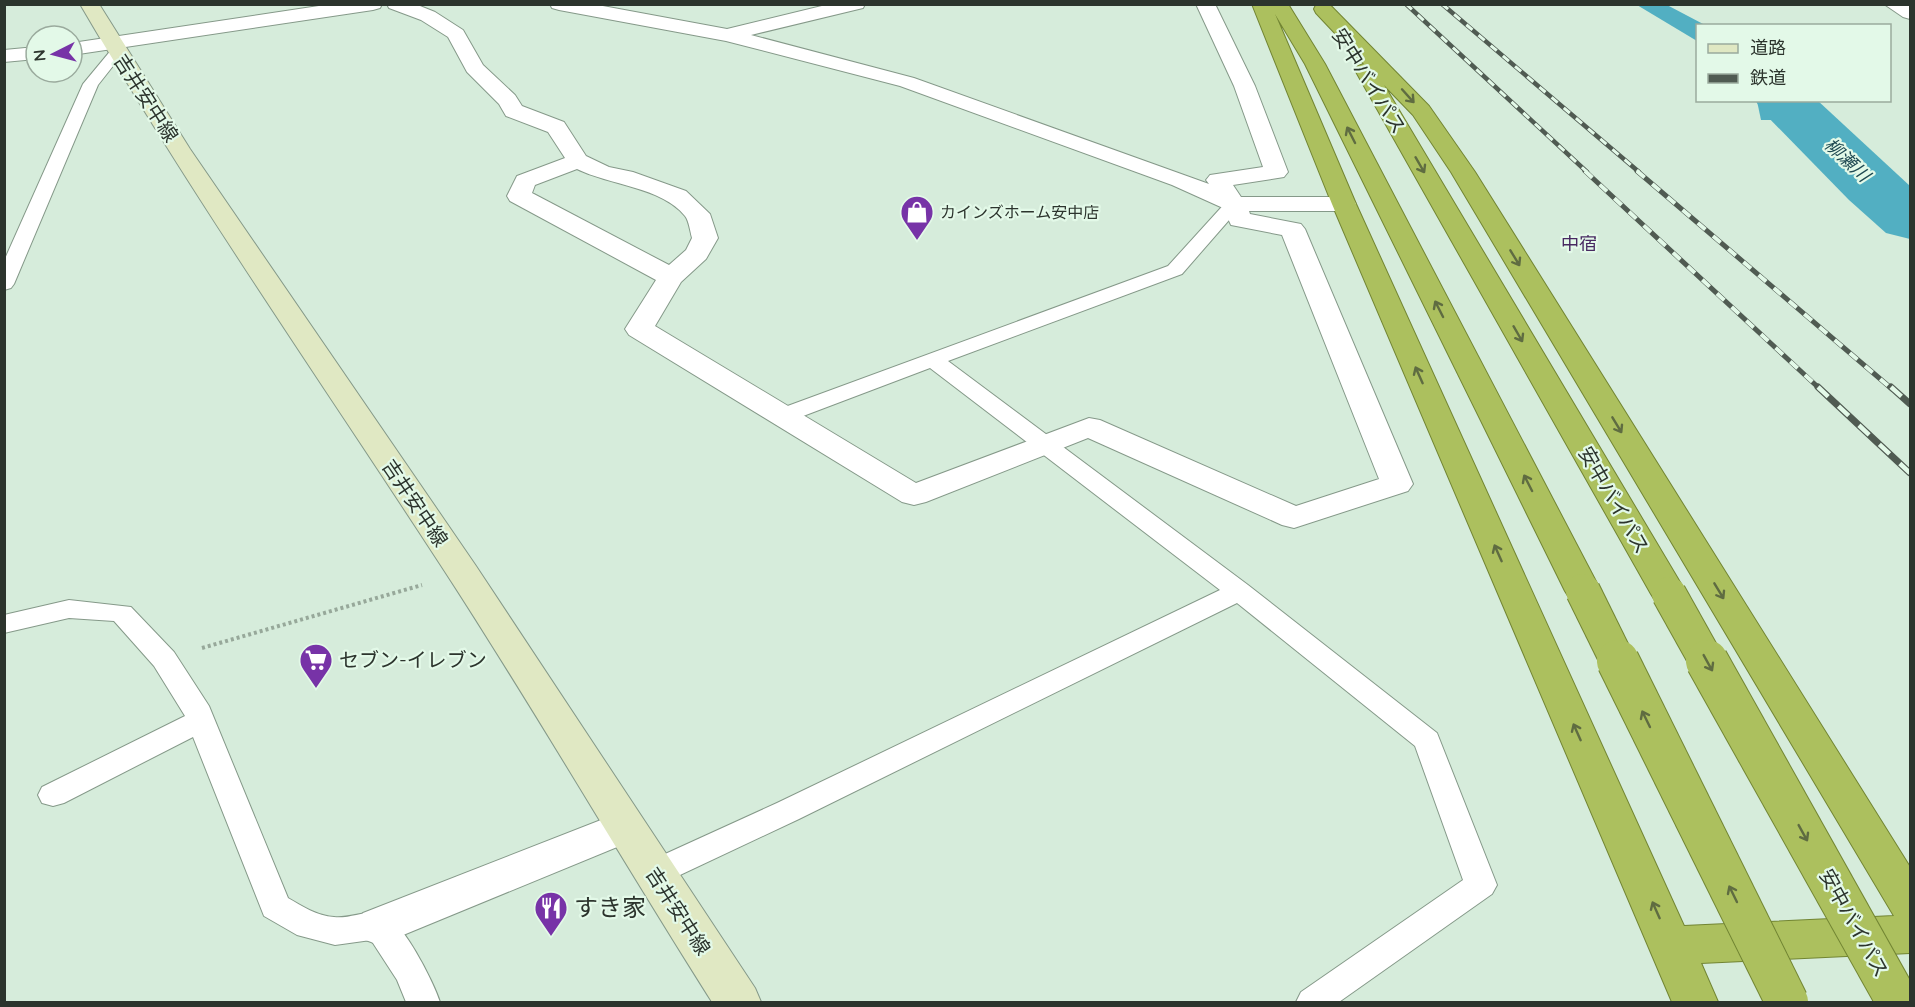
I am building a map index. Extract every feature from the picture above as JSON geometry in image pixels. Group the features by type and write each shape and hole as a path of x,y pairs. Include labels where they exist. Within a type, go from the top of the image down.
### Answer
{"highway":[{"path":"1261,4 1344,204 1672,945 1695,1002"},
{"name":"安中バイパス","path":"1278,4 1315,64 1583,591 1787,1002"},
{"path":"1322,7 1421,111 1463,172 1911,904"},
{"name":"安中バイパス","path":"1322,7 1362,64 1669,594 1898,1002"},
{"path":"1672,945 1911,934"}],"main road":[{"name":"吉井安中線","path":"89,4 114,48 333,382 463,573 652,874 738,1002"}],"street":[{"path":"84,49 114,48 373,4"},
{"path":"396,4 428,16 456,34 474,68 507,100 514,111 556,127 578,161 603,173 625,177 677,196 698,214 705,238 697,254 671,278 639,329 914,495 1089,427 1294,518 1398,484 1292,229 1240,220 1234,204 1218,180 1276,172 1260,120 1238,69 1205,4"},
{"path":"560,4 727,35 907,82 1180,180 1234,204 1344,204"},
{"path":"727,35 856,4"},
{"path":"1893,4 1911,13"},
{"path":"4,56 24,54"},
{"path":"578,161 525,180 519,196 671,278"},
{"path":"380,926 624,827"}],"lane":[{"path":"4,284 91,84 114,48"},
{"path":"782,416 1175,270 1234,204"},
{"path":"933,360 1239,591 1427,740 1481,885 1313,1002"},
{"path":"652,874 798,806 1239,591"},
{"path":"4,624 69,609 122,613 164,659 195,706 275,907 309,925 335,931 380,926 411,973 423,1002"},
{"path":"54,795 201,720"}],"path":[{"path":"164,659 463,573"}],"water":[{"path":"1637,5 1667,5 1703,24 1696,24 1696,40"},
{"path":"1757,102 1811,102 1838,120 1761,120"}],"waterway":[{"name":"柳瀬川","path":"1785,102 1872,186 1910,219"}],"railway":[{"path":"1406,4 1587,172"},
{"path":"1442,4 1639,172"},
{"path":"1585,171 1820,389"},
{"path":"1637,171 1892,389"},
{"path":"1818,387 1910,473"},
{"path":"1891,387 1910,404"}],"place":[{"name":"カインズホーム安中店","path":"917,241"},
{"name":"セブン-イレブン","path":"316,689"},
{"name":"すき家","path":"551,937"}],"district":[{"name":"中宿","path":"1579,244"}]}
